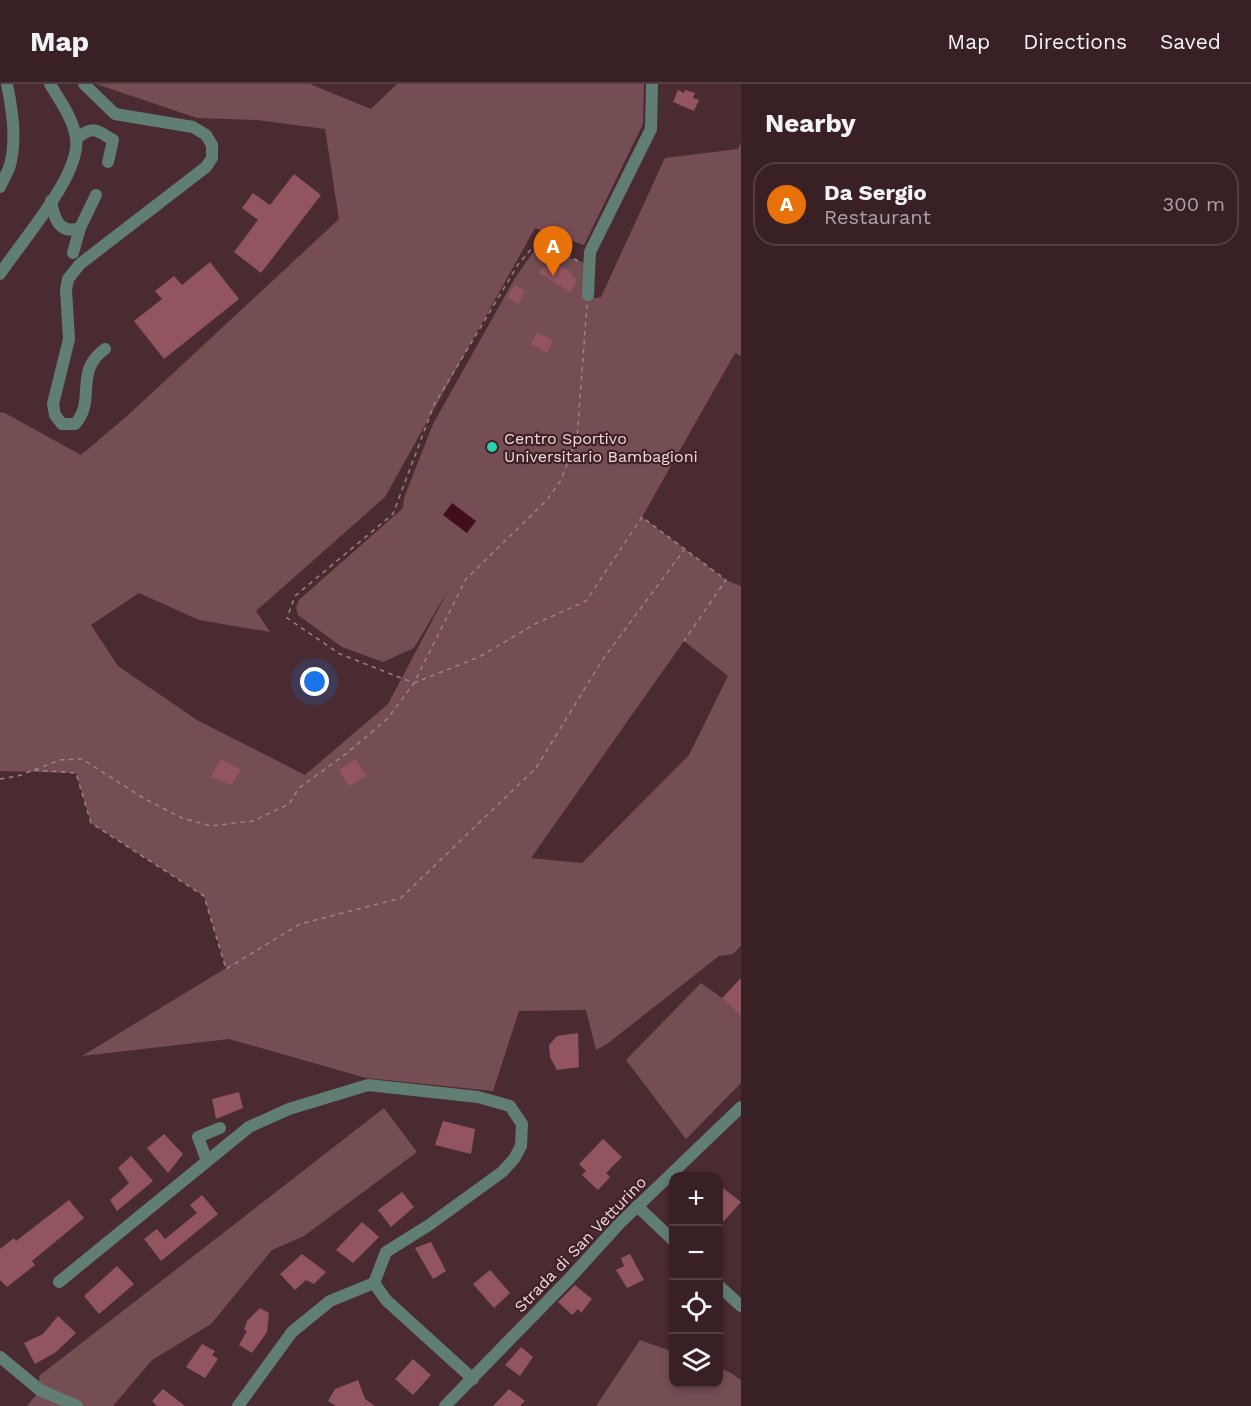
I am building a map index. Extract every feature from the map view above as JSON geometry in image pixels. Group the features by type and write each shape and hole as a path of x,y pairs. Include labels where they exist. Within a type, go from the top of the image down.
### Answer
{"street":[{"path":"0,187 10,167 13,151 12,110 7,84"},
{"path":"0,274 63,184 74,161 76,139 67,111 50,84"},
{"path":"84,84 115,114 194,127 206,135 212,144 212,158 206,167 80,264 68,279 66,290 69,339 53,404 55,415 62,424 75,424 82,416 86,375 96,356 105,350"},
{"path":"588,295 590,252 651,129 652,84"},
{"path":"108,162 115,114"},
{"path":"76,139 87,130 96,130 113,140"},
{"path":"73,253 80,228 96,195"},
{"path":"51,201 54,218 60,227 72,231 80,228"},
{"path":"59,1282 249,1127 289,1109 368,1085 478,1097 510,1106 522,1124 522,1146 514,1159 493,1179 387,1252 374,1283 330,1301 292,1332 238,1406"},
{"name":"Strada di San Vetturino","path":"445,1406 474,1379 637,1206 741,1107"},
{"path":"207,1161 198,1137 220,1128"},
{"path":"637,1206 669,1236"},
{"path":"374,1283 386,1300 474,1379"},
{"path":"723,1290 741,1306"},
{"path":"0,1357 40,1390 77,1406"}],"path":[{"path":"590,252 582,263 547,244 536,244 519,263 434,405 393,514 295,596 287,618 340,654 414,682 478,657 536,624 586,602 642,517 726,580 684,641"},
{"path":"0,779 18,776 60,760 82,759 145,799 182,818 211,826 253,821 289,804 299,788 347,753 388,718 414,682 466,579 547,500 561,480 577,438 588,295"},
{"path":"34,770 76,773 91,823 204,896 226,969 300,924 401,898 536,768 603,659 685,549"}],"shaded area":[{"path":"96,84 310,84 371,109 397,84 644,84 643,124 584,245 535,228 385,497 256,611 270,632 199,620 139,593 91,625 118,666 197,720 305,775 388,704 450,587 414,648 383,662 342,647 298,615 296,608 299,600 403,508 404,498 433,424 515,278 536,248 543,247 590,263 588,295 595,298 601,297 665,158 738,149 741,142 741,356 735,353 642,517 726,580 741,586 741,946 733,954 719,956 607,1044 596,1050 586,1010 519,1011 493,1091 366,1078 229,1039 82,1056 226,968 204,896 91,823 76,773 0,771 0,413 3,412 81,455 127,416 339,219 325,129 257,120 197,118","holes":["684,641 728,676 689,755 582,863 531,858"]},
{"path":"452,502 477,521 467,534 442,515"},
{"path":"701,983 741,1016 741,1083 686,1139 626,1060"},
{"path":"384,1108 417,1152 304,1236 272,1250 211,1324 152,1360 113,1406 27,1406 40,1390 39,1376"},
{"path":"640,1340 669,1351 669,1388 723,1388 723,1370 741,1380 741,1406 596,1406"}],"building":[{"path":"678,90 684,93 685,90 695,93 693,98 699,100 694,111 673,102"},
{"path":"294,174 321,195 261,273 234,252 258,220 242,208 253,193 270,205"},
{"path":"551,260 573,274 572,276 577,280 570,292 539,273 543,266 546,268"},
{"path":"210,262 239,299 164,359 134,321 162,299 155,291 174,276 182,285"},
{"path":"515,285 525,291 518,304 507,297"},
{"path":"537,332 553,341 547,353 531,344"},
{"path":"221,759 241,770 231,785 211,777"},
{"path":"356,759 366,776 349,786 339,770"},
{"path":"741,978 741,1016 722,998"},
{"path":"578,1033 579,1067 557,1070 550,1057 549,1045 557,1036"},
{"path":"239,1092 243,1108 216,1119 212,1099"},
{"path":"443,1121 475,1129 471,1154 435,1145"},
{"path":"164,1134 183,1154 168,1173 147,1148"},
{"path":"603,1139 622,1157 606,1173 610,1177 598,1190 582,1175 586,1171 579,1164"},
{"path":"131,1156 153,1181 117,1211 110,1200 129,1183 118,1168"},
{"path":"723,1188 741,1202 723,1222"},
{"path":"402,1192 414,1207 391,1227 378,1210"},
{"path":"202,1195 218,1214 161,1261 144,1239 157,1229 165,1239 197,1213 190,1205"},
{"path":"69,1200 84,1218 32,1261 35,1265 7,1287 0,1280 0,1249 14,1238 16,1241"},
{"path":"362,1222 379,1237 353,1263 336,1250"},
{"path":"431,1242 446,1271 433,1279 415,1248"},
{"path":"302,1254 326,1272 314,1284 306,1280 295,1290 280,1274"},
{"path":"630,1254 644,1280 627,1288 616,1270 624,1266 621,1258"},
{"path":"117,1266 134,1284 99,1314 84,1296"},
{"path":"490,1270 510,1293 494,1308 473,1284"},
{"path":"575,1285 592,1299 581,1313 578,1309 572,1315 558,1302"},
{"path":"260,1308 269,1313 267,1332 252,1353 239,1345 247,1331 244,1330 247,1321"},
{"path":"58,1316 76,1333 56,1352 35,1364 24,1343 43,1334"},
{"path":"202,1344 215,1351 212,1355 218,1359 205,1378 186,1367"},
{"path":"521,1347 533,1357 520,1376 505,1365"},
{"path":"413,1359 431,1375 413,1395 395,1379"},
{"path":"358,1380 365,1399 375,1406 336,1406 328,1401 335,1389"},
{"path":"163,1389 185,1406 157,1406 152,1401"},
{"path":"509,1389 525,1401 520,1406 493,1406"}],"place":[{"name":"Da Sergio","path":"553,276"},
{"name":"Centro Sportivo Universitario Bambagioni","path":"492,447"}]}
